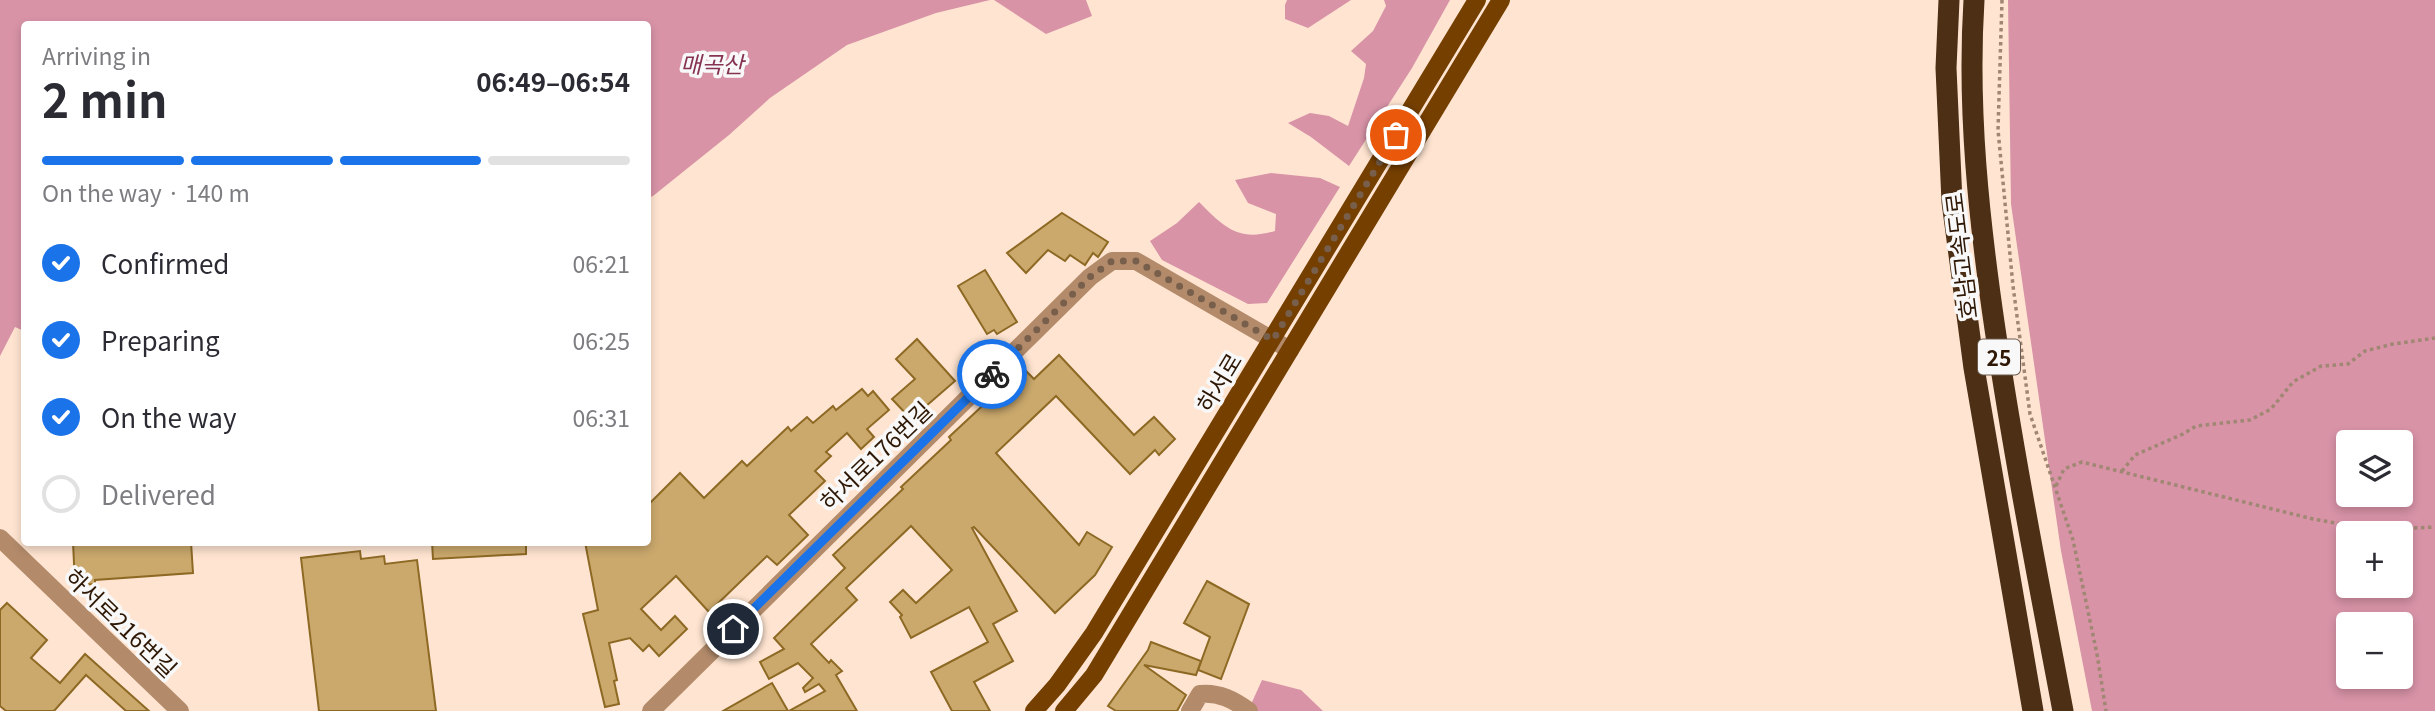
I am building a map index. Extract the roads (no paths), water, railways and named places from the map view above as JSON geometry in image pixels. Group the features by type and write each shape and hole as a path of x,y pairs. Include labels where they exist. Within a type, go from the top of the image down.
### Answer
{"highway":[{"name":"호남고속도로","path":"1949,0 1946,68 1952,202 1974,368 2033,711"},
{"name":"호남고속도로","path":"1974,0 1972,111 1979,204 2005,397 2063,711"}],"main road":[{"name":"하서로","path":"1034,711 1057,685 1094,633 1477,0"},
{"name":"하서로","path":"1064,711 1094,675 1501,0"}],"street":[{"name":"하서로176번길","path":"651,711 1090,277 1112,261 1136,261 1290,350"},
{"name":"하서로216번길","path":"0,538 180,711"},
{"path":"1190,711 1200,694 1212,693 1235,701 1249,711"}],"park label":[{"name":"매곡산","path":"712,63"}]}
